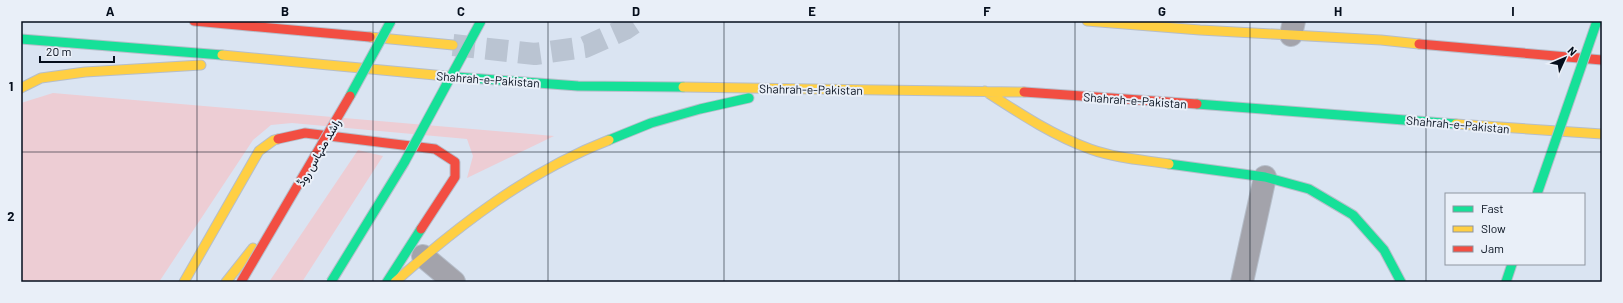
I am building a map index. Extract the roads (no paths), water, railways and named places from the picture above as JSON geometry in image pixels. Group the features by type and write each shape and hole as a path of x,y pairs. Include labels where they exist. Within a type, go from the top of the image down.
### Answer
{"main road":[{"path":"194,21 453,45"},
{"name":"راشد منہاس روڈ","path":"240,282 333,127 391,21"},
{"path":"331,282 404,163 481,21"},
{"path":"1087,21 1200,30 1293,28 1381,40 1500,52 1602,60"},
{"path":"1160,21 1200,30"},
{"path":"1537,193 1596,21"},
{"name":"Shahrah-e-Pakistan","path":"21,39 286,60 424,74 578,86 984,91 1057,94 1374,117 1485,127 1602,134"},
{"path":"21,88 41,78 84,72 286,60"},
{"path":"395,282 423,256 489,204 561,162 638,128 718,103 801,88"},
{"path":"984,91 1038,125 1091,149 1134,159 1265,177 1309,189 1353,215 1384,250 1400,282"},
{"path":"184,282 259,151 274,140 305,133 435,149 455,162 455,177 387,282"},
{"path":"226,282 290,200"},
{"path":"1506,282 1512,265"}],"street":[{"path":"1242,282 1265,177"},
{"path":"423,256 454,282"}],"tunnel":[{"path":"453,45 535,54 585,47 625,29 637,21"}]}
